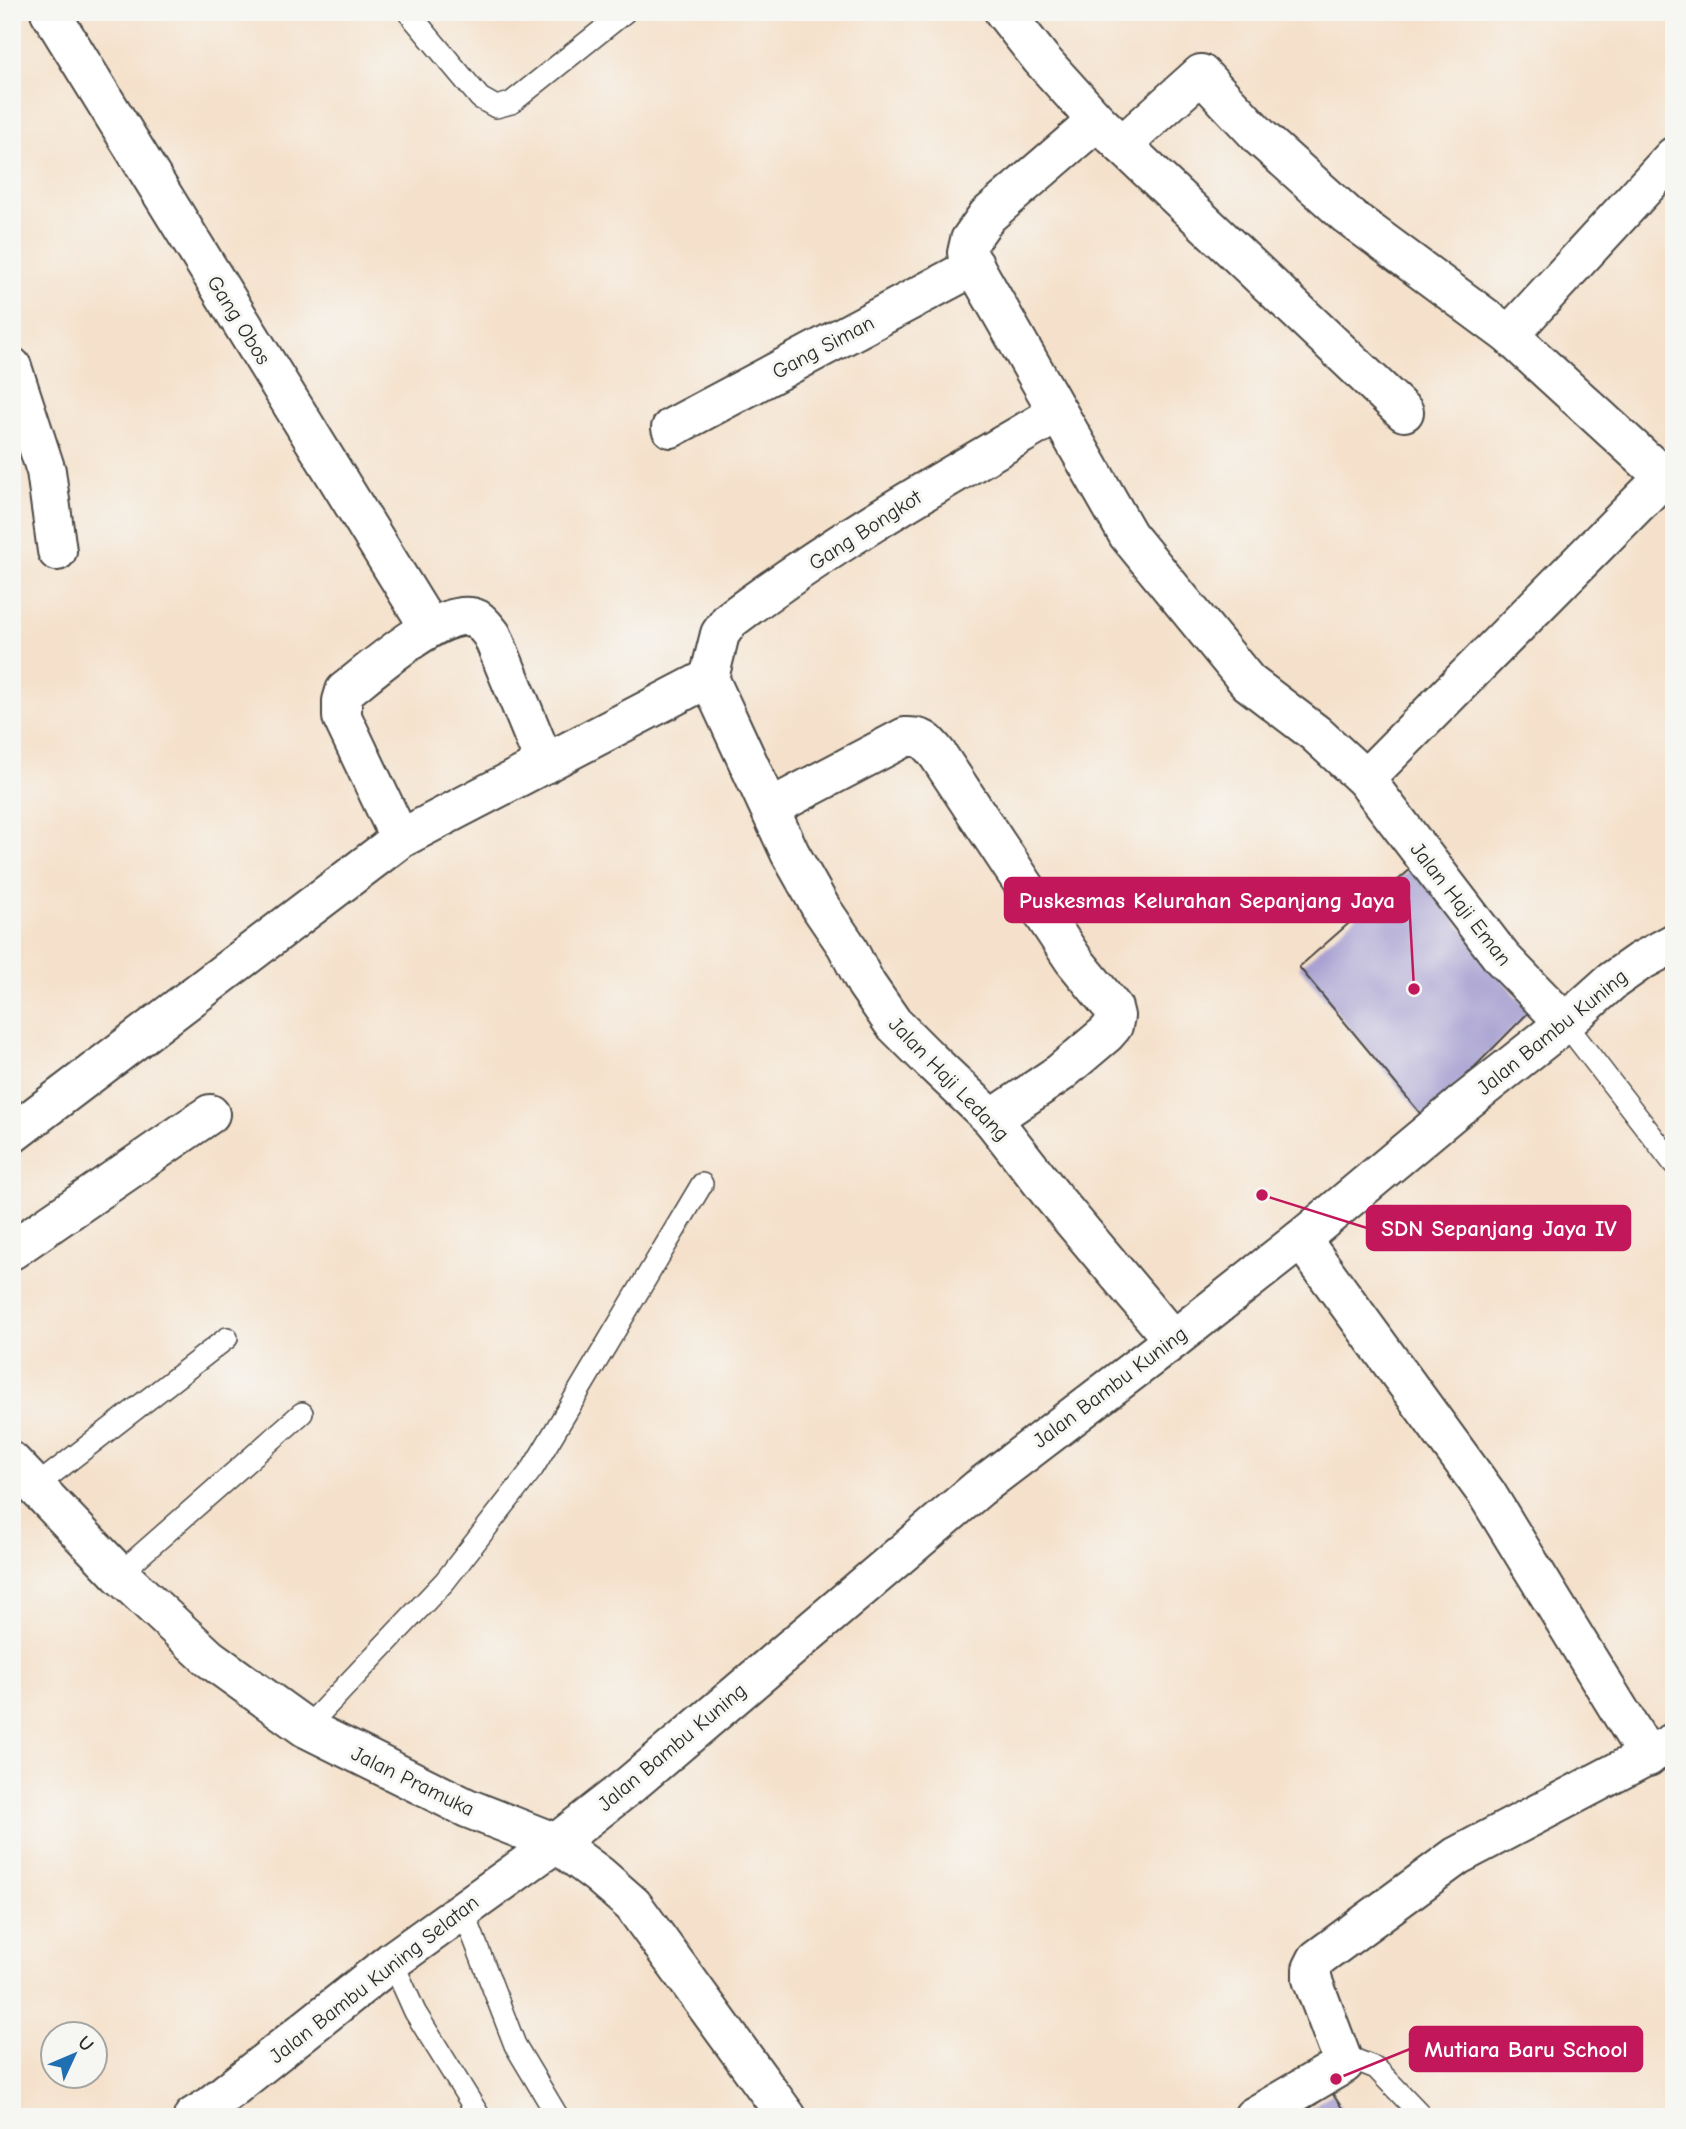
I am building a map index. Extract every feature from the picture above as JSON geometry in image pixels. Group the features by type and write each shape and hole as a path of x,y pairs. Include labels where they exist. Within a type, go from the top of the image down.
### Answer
{"street":[{"name":"Gang Obos","path":"50,12 429,628"},
{"path":"1004,12 1041,59 1110,133 1404,412"},
{"path":"975,266 967,253 970,240 988,216 1201,74 1261,138 1347,215 1509,335 1669,473 1365,779"},
{"path":"1509,335 1674,156"},
{"name":"Jalan Haji Eman","path":"975,266 1128,535 1248,682 1315,733 1365,779 1502,958 1565,1023"},
{"name":"Gang Siman","path":"671,428 975,266"},
{"path":"12,367 46,471 57,551"},
{"name":"Gang Bongkot","path":"709,678 720,634 730,620 833,549 1058,413"},
{"path":"400,839 342,717 342,701 345,691 429,628 453,618 470,618 478,620 492,635 545,764"},
{"path":"12,1134 400,839 709,678"},
{"name":"Jalan Haji Ledang","path":"709,678 790,853 866,984 893,1023 992,1119 1053,1197 1173,1340"},
{"path":"770,808 905,737 917,736 926,739 938,755 1073,959 1113,1008 1115,1016 1113,1026 1106,1034 1060,1073 992,1119"},
{"name":"Jalan Bambu Kuning","path":"556,1843 631,1784 979,1488 1301,1240 1460,1106 1565,1023 1612,981 1674,943"},
{"path":"12,1250 210,1114"},
{"path":"1253,2117 1344,2064 1312,1979 1312,1969 1317,1959 1457,1856 1661,1750 1487,1494 1301,1240"},
{"name":"Jalan Pramuka","path":"24,1475 119,1574 209,1657 306,1728 467,1808 556,1843 599,1875 633,1905 788,2117"},
{"name":"Jalan Bambu Kuning Selatan","path":"204,2114 392,1961 556,1843"}],"lane":[{"path":"408,12 480,98 496,107 511,103 625,12"},
{"path":"1565,1023 1674,1164"},
{"path":"306,1728 445,1581 533,1468 702,1184"},
{"path":"24,1475 227,1338"},
{"path":"119,1574 302,1413"},
{"path":"463,1910 515,2045 558,2117"},
{"path":"392,1961 415,2012 480,2117"},
{"path":"1344,2064 1353,2059 1377,2068 1423,2117"}],"building":[{"path":"1413,867 1529,1012 1424,1118 1299,967"},
{"path":"1332,2093 1348,2117 1297,2117"}],"place":[{"name":"Puskesmas Kelurahan Sepanjang Jaya","path":"1414,989"},
{"name":"SDN Sepanjang Jaya IV","path":"1262,1195"},
{"name":"Mutiara Baru School","path":"1336,2079"}]}
